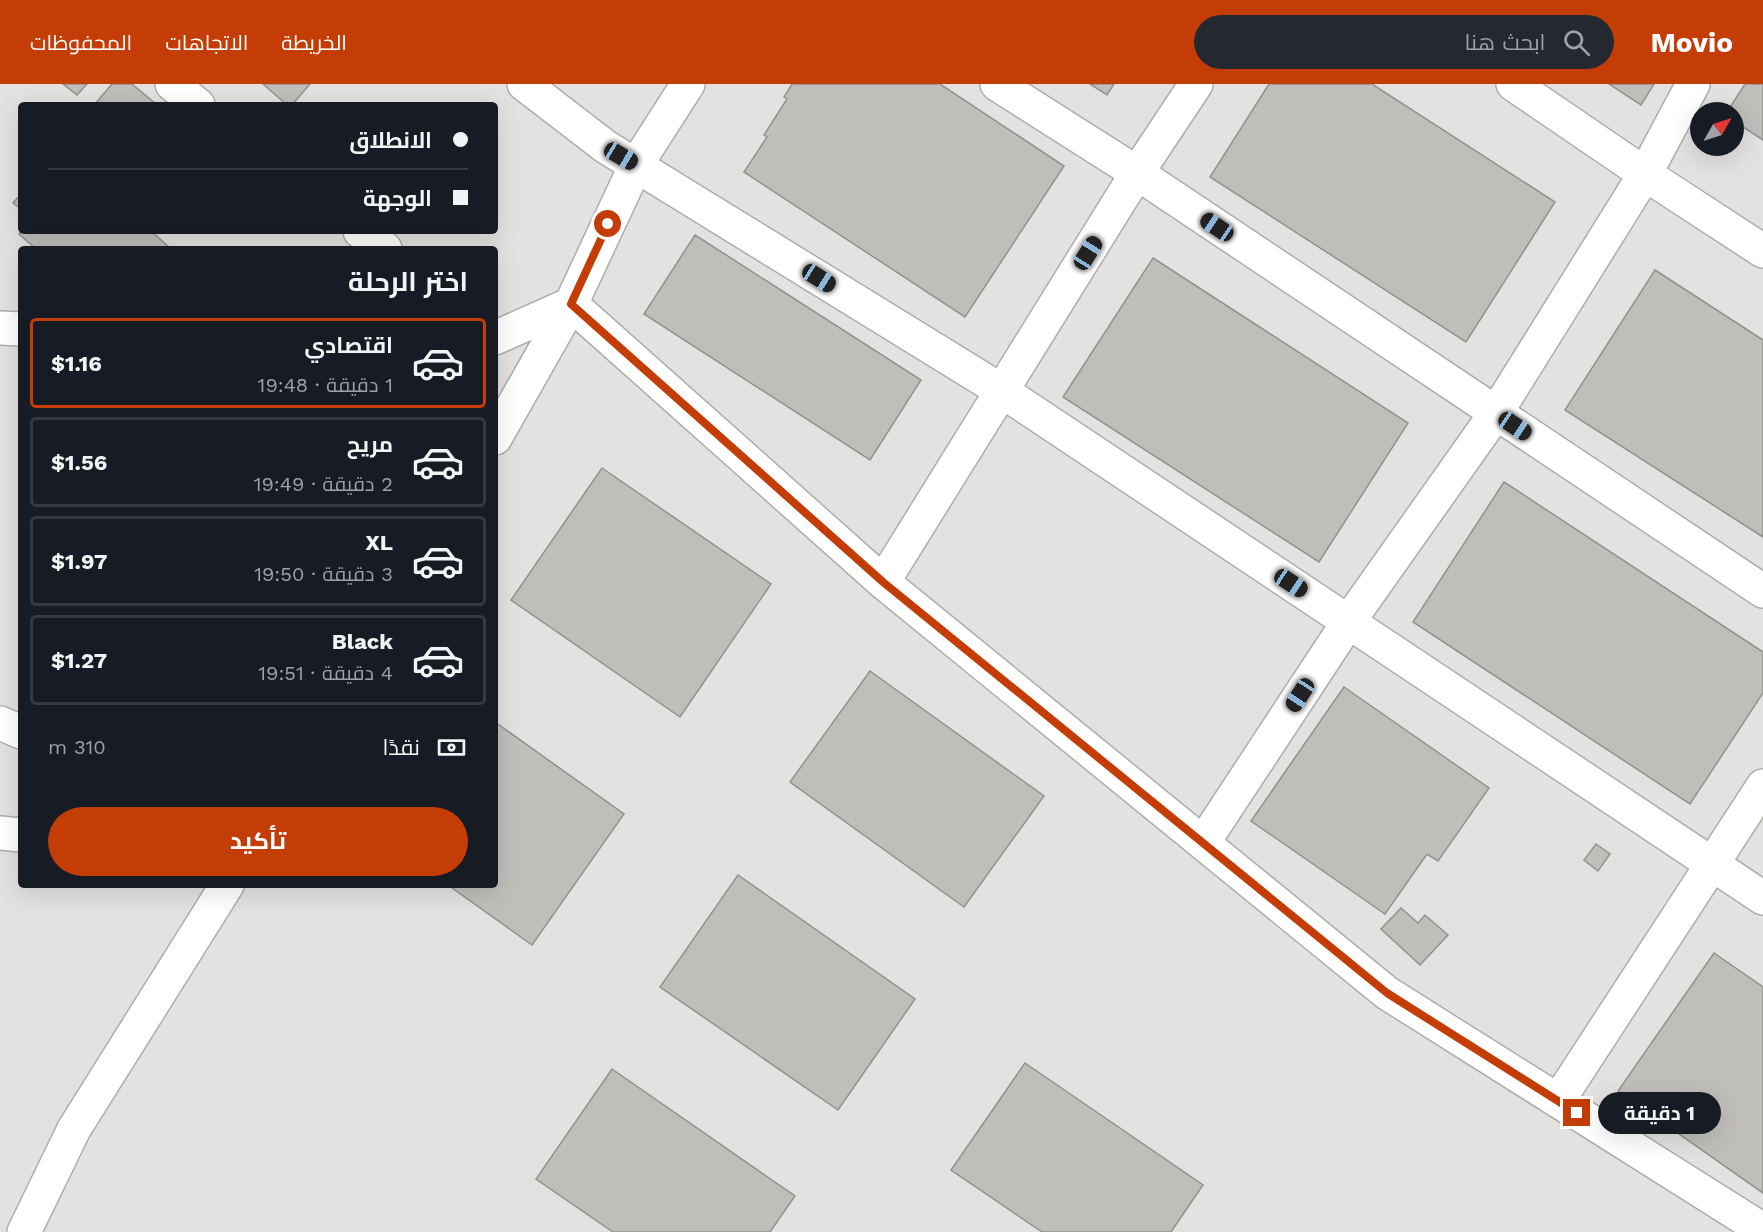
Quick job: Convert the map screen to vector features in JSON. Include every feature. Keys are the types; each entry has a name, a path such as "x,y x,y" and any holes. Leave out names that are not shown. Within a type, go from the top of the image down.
{"lane":[{"path":"172,84 194,102"},
{"path":"524,84 606,147 1002,391 1763,898"},
{"path":"498,433 571,304 636,165 688,84"},
{"path":"997,84 1137,174 1763,591"},
{"path":"883,582 1137,174 1196,84"},
{"path":"1513,84 1763,251"},
{"path":"1203,843 1349,621 1496,413 1645,174 1693,84"},
{"path":"364,234 381,246"},
{"path":"499,334 571,304"},
{"path":"571,304 883,582 1387,993 1763,1230"},
{"path":"0,328 18,329"},
{"path":"0,723 18,731"},
{"path":"1558,1101 1763,786"},
{"path":"0,833 18,835"},
{"path":"24,1232 74,1129 226,888"}],"building":[{"path":"63,84 87,84 77,95"},
{"path":"112,84 132,84 153,102 97,102"},
{"path":"263,84 310,84 295,102 284,102"},
{"path":"792,84 940,84 1064,166 965,317 744,172 767,137 764,135 787,99 784,97"},
{"path":"1090,84 1114,84 1107,95"},
{"path":"1269,84 1372,84 1555,202 1466,342 1210,177"},
{"path":"1609,84 1654,84 1641,105"},
{"path":"1745,84 1763,84 1763,140 1744,128 1744,102 1733,102"},
{"path":"18,197 18,207 13,203"},
{"path":"19,234 154,234 168,246 33,246"},
{"path":"695,235 921,380 870,460 644,314"},
{"path":"1153,258 1408,423 1319,562 1063,397"},
{"path":"1655,270 1763,340 1763,537 1565,410"},
{"path":"602,468 771,584 680,717 511,600"},
{"path":"1504,482 1763,652 1763,693 1690,804 1413,622"},
{"path":"870,671 1044,796 964,907 790,782"},
{"path":"1344,687 1489,788 1438,861 1427,854 1385,914 1251,821"},
{"path":"498,724 624,814 532,945 452,888 498,888"},
{"path":"1596,844 1610,854 1598,871 1584,860"},
{"path":"738,875 915,999 838,1110 660,987"},
{"path":"1401,908 1418,923 1425,915 1448,935 1420,965 1381,929"},
{"path":"1714,953 1763,987 1763,1193 1618,1091"},
{"path":"1025,1063 1203,1185 1171,1232 1042,1232 951,1170"},
{"path":"612,1069 795,1196 770,1232 613,1232 536,1179"}],"route":[{"path":"608,224 571,304 883,582 1387,993 1577,1113"}]}
